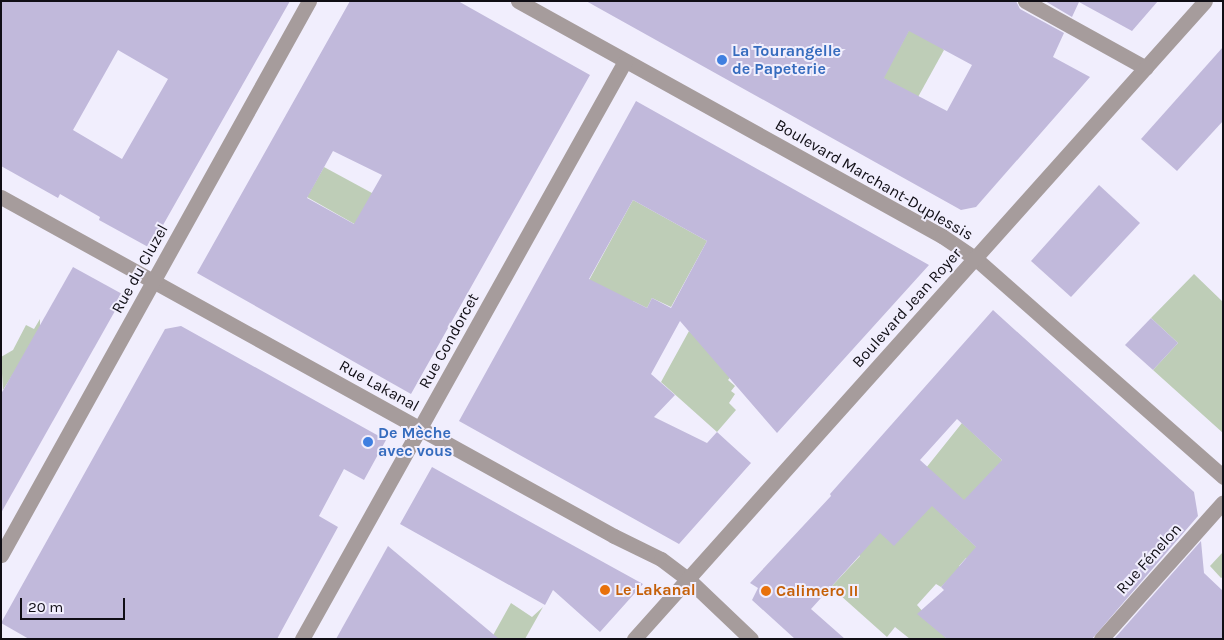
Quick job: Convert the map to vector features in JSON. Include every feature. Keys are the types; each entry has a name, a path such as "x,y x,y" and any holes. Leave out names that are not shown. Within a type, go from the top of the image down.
{"street":[{"name":"Rue du Cluzel","path":"1,555 309,1"},
{"name":"Boulevard Marchant-Duplessis","path":"518,1 942,236 975,258 1223,477"},
{"path":"1025,1 1146,68"},
{"name":"Boulevard Jean Royer","path":"634,639 1205,1"},
{"name":"Rue Condorcet","path":"302,639 625,61"},
{"name":"Rue Lakanal","path":"1,197 614,536 648,551 688,579 751,639"},
{"name":"Rue Fénelon","path":"1101,639 1223,502"}],"green space":[{"path":"915,19 944,50 918,97 883,78"},
{"path":"324,167 383,199 365,230 307,197"},
{"path":"633,200 707,241 671,307 652,298 647,308 633,301 630,308 587,284"},
{"path":"1194,274 1223,302 1223,433 1153,370 1178,343 1151,318"},
{"path":"40,319 40,331 3,390 1,357 13,350 26,325 34,329"},
{"path":"689,331 734,373 728,380 735,386 731,391 735,394 729,403 736,410 717,432 661,382"},
{"path":"962,423 1002,460 956,528 986,556 966,558 959,566 969,575 950,578 941,587 936,584 917,605 947,639 910,639 895,627 887,637 831,587 860,556 858,553"},
{"path":"1223,552 1223,577 1221,578 1210,566"},
{"path":"511,603 532,617 543,607 525,639 491,639"}],"building":[{"path":"1,1 290,1 150,248 99,220 100,217 60,194 58,198 1,166","holes":["118,50 168,79 122,159 73,130"]},
{"path":"350,1 458,1 590,75 411,394 197,273","holes":["333,151 382,175 354,224 307,198"]},
{"path":"586,1 1016,1 1020,9 1064,33 1053,57 1090,77 976,207 961,210","holes":["909,31 972,65 947,111 884,78"]},
{"path":"1045,1 1158,1 1132,31 1079,2 1072,17"},
{"path":"1223,47 1223,121 1177,171 1141,139"},
{"path":"636,101 929,265 777,433 680,321 651,374 675,395 654,417 707,443 717,432 751,463 679,544 459,421","holes":["633,200 707,241 671,308 652,298 647,308 589,279"]},
{"path":"1099,185 1140,223 1071,297 1031,261"},
{"path":"73,267 124,295 1,513 1,394"},
{"path":"993,310 1194,492 1198,516 1092,639 947,639 917,614 944,590 941,587 976,547 932,506 894,546 880,533 811,609 845,639 795,639 752,600 758,588 750,583 831,496 830,494","holes":["957,419 1002,460 964,500 920,460"]},
{"path":"1151,318 1178,343 1153,370 1125,345"},
{"path":"181,326 386,440 364,480 344,469 319,516 338,527 277,639 29,639 1,623 165,329"},
{"path":"432,467 643,584 600,632 553,590 545,605 400,524"},
{"path":"1201,541 1204,573 1223,591 1223,639 1114,639"},
{"path":"388,546 499,639 336,639"}],"place":[{"name":"La Tourangelle de Papeterie","path":"722,60"},
{"name":"De Mèche avec vous","path":"368,442"},
{"name":"Le Lakanal","path":"605,590"},
{"name":"Calimero II","path":"766,591"}]}
